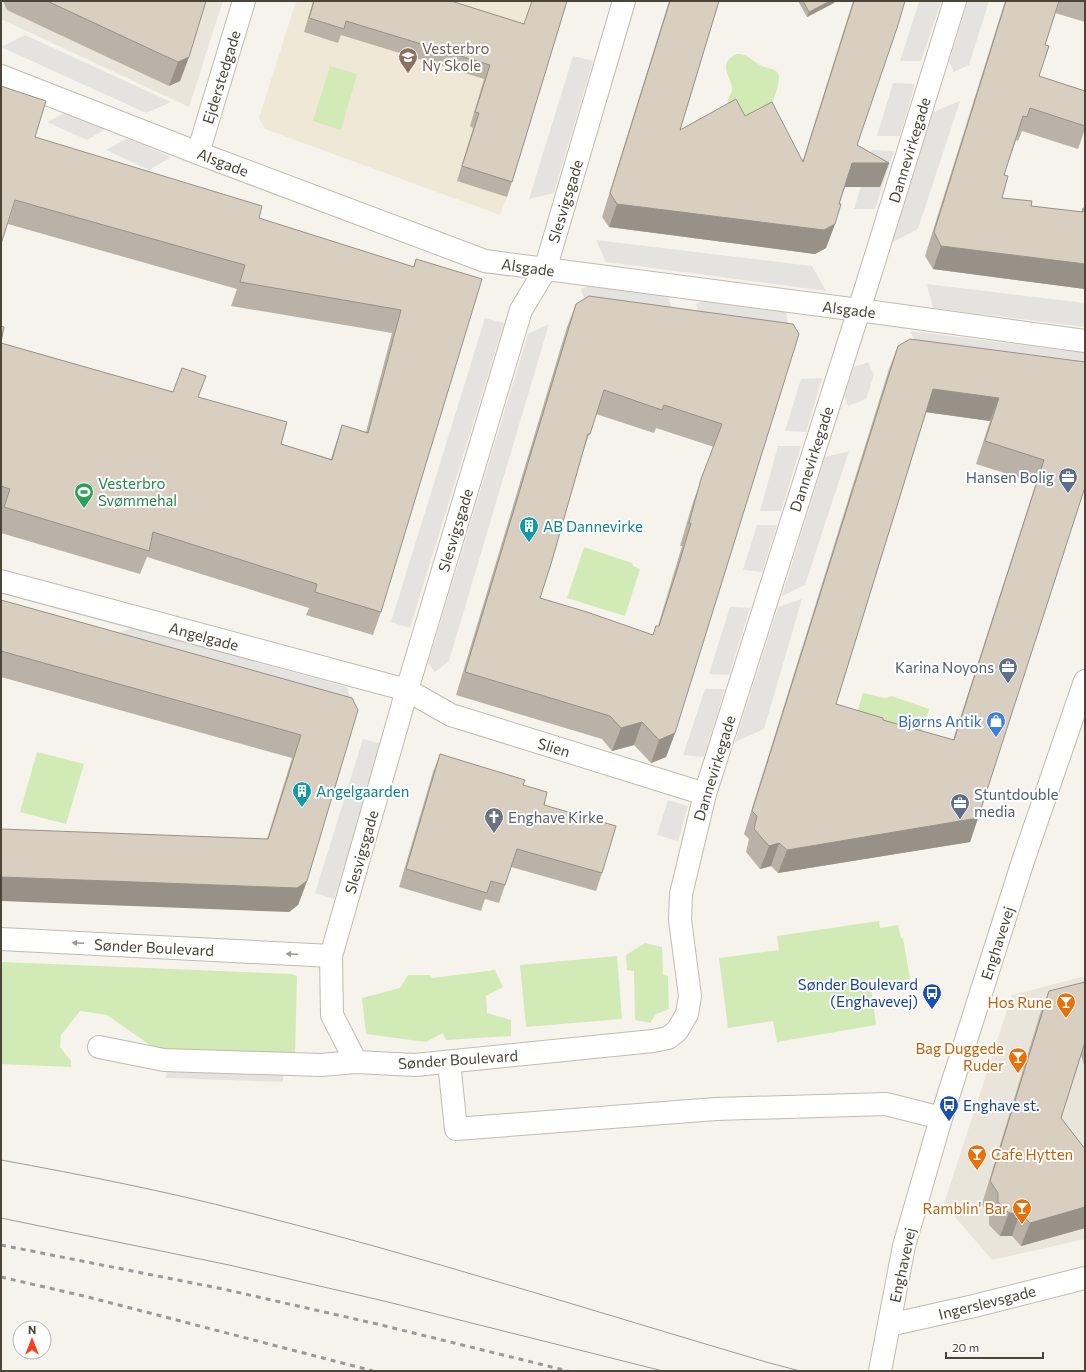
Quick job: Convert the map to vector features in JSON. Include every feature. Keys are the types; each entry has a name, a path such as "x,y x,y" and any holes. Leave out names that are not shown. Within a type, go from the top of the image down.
{"street":[{"name":"Ejderstedgade","path":"198,153 244,1"},
{"name":"Slesvigsgade","path":"356,1062 332,1015 330,956 407,690 521,310 545,270 624,1"},
{"name":"Dannevirkegade","path":"680,920 681,894 705,794 859,310 955,1"},
{"name":"Alsgade","path":"1,76 198,153 485,261 1085,341"},
{"name":"Angelgade","path":"1,581 407,690"},
{"name":"Enghavevej","path":"880,1371 904,1246 941,1118 1021,869 1085,681"},
{"name":"Slien","path":"407,690 451,715 705,794"},
{"name":"Sønder Boulevard","path":"99,1046 164,1060 321,1065 356,1062 415,1065 668,1038 677,1031 687,1014 690,996 680,920"},
{"name":"Sønder Boulevard","path":"1,939 330,956"},
{"path":"448,1062 456,1128 716,1109 886,1104 941,1118"},
{"name":"Ingerslevsgade","path":"888,1332 968,1308 1085,1278"}],"shaded area":[{"path":"1,1 223,1 189,107 1,19"},
{"name":"Vesterbro Ny Skole","path":"296,1 566,1 507,197 500,215 265,129 259,118"},
{"path":"968,1 989,1 969,65 954,72 949,62"},
{"path":"919,2 941,2 921,61 900,61"},
{"path":"25,35 171,102 146,113 1,47"},
{"path":"573,56 593,61 554,193 529,199"},
{"path":"893,83 915,84 900,136 877,136"},
{"path":"960,101 918,229 891,243 933,112"},
{"path":"68,111 107,128 87,140 47,122"},
{"path":"128,138 171,157 149,170 106,150"},
{"path":"872,150 894,151 875,209 854,209"},
{"path":"596,240 812,266 826,291 606,262"},
{"path":"927,284 1085,303 1085,327 933,308"},
{"path":"591,285 668,296 676,320 587,309 581,289"},
{"path":"707,300 786,312 790,334 702,324 696,304"},
{"path":"485,318 504,323 410,628 391,622"},
{"path":"549,324 449,661 435,672 428,663 528,334"},
{"path":"910,331 1085,353 1085,375 922,353"},
{"path":"868,362 874,375 866,399 848,406 844,395 854,367"},
{"path":"822,378 806,432 785,431 801,379"},
{"path":"778,446 801,446 781,511 760,511"},
{"path":"849,451 805,585 782,596 825,457"},
{"path":"757,525 777,525 762,572 743,570"},
{"path":"802,599 764,729 735,742 778,607"},
{"path":"730,607 750,608 729,675 709,674"},
{"path":"132,628 347,687 354,711 113,635"},
{"path":"705,689 725,689 704,757 683,755"},
{"path":"363,739 382,744 334,899 315,893"},
{"path":"668,800 688,806 678,841 657,835"},
{"path":"1085,976 1085,1239 992,1260 944,1204 1012,995"},
{"path":"167,1069 283,1073 283,1082 166,1078"}],"green space":[{"path":"736,54 746,56 760,65 777,72 779,75 777,90 771,106 757,124 728,109 728,98 732,91 732,86 726,67 730,58"},
{"path":"330,66 357,74 341,130 313,121"},
{"path":"584,547 632,563 633,566 640,569 625,616 567,598"},
{"path":"863,693 885,698 892,696 929,709 917,748 852,729"},
{"path":"37,752 84,764 66,824 20,812"},
{"path":"879,921 880,928 898,925 901,938 903,938 910,979 884,983 883,978 870,980 876,1025 777,1042 773,1021 728,1028 719,958 779,950 777,936"},
{"path":"645,943 662,947 663,975 668,976 669,1009 656,1014 650,1023 635,1020 634,971 627,970 626,955"},
{"path":"617,956 622,1019 526,1027 520,965"},
{"path":"1,962 291,974 297,976 295,1057 163,1054 107,1015 80,1011 61,1035 60,1047 71,1061 71,1067 1,1064"},
{"path":"495,970 503,987 486,996 487,1013 511,1020 511,1036 446,1040 443,1033 426,1042 366,1034 362,998 400,988 408,975 430,975 432,978"}],"building":[{"path":"47,1 206,1 189,57 178,62"},
{"path":"314,1 451,1 524,24 532,1 567,1 512,182 462,166 479,113 475,112 490,65 346,21 344,29 309,18"},
{"path":"670,1 719,1 680,130 736,99 745,116 772,102 803,162 854,1 905,1 857,145 889,163 852,163 839,204 841,204 835,224 824,230 617,204 610,193"},
{"path":"803,1 830,1 809,12"},
{"path":"1006,1 1059,1 1045,45 1049,46 1039,76 1085,91 1085,126 1030,108 1027,117 1023,116 1004,175 1008,176 1002,198 1032,201 1031,206 1083,212 1083,208 1085,208 1085,264 941,246 934,232"},
{"path":"1,86 46,101 35,137 262,206 259,218 414,267 416,259 482,279 381,612 315,592 317,584 153,532 149,551 4,507 10,489 1,486 1,343 173,392 182,368 206,376 198,397 287,422 281,444 332,460 342,425 368,433 401,310 240,282 245,265 15,200 1,244"},
{"name":"AB Dannevirke","path":"589,296 793,324 799,334 675,733 659,740 642,722 621,728 610,716 465,672 576,304","holes":["604,390 662,410 664,405 722,424 701,479 689,523 691,523 659,626 656,626 653,635 587,612 540,598 588,434 590,434"]},
{"path":"1,326 4,327 1,342"},
{"path":"910,339 1085,362 1085,487 978,818 787,850 779,843 769,846 754,829 757,816 752,811 898,346","holes":["933,389 999,398 985,441 1044,460 954,740 883,720 883,718 836,704"]},
{"path":"1,600 352,698 358,710 307,881 297,888 1,877 1,829 268,839 301,735 1,651"},
{"name":"Enghave Kirke","path":"440,754 525,780 523,785 547,792 544,805 616,826 602,873 517,849 505,885 491,881 487,893 406,869"},
{"path":"1085,982 1085,1042 1061,1118 1085,1149 1085,1207 1030,1223 1020,1213 1009,1213 998,1202 998,1193 990,1181 1049,991"}],"tram line":[{"path":"1,1160 155,1190 216,1204 311,1229 442,1265 800,1371"},
{"path":"1,1218 229,1265 384,1301 663,1371"}],"railway":[{"path":"1,1245 223,1289 377,1324 568,1371"},
{"path":"1,1277 88,1297 373,1371"}],"place":[{"name":"Vesterbro Ny Skole","path":"408,74"},
{"name":"Hansen Bolig","path":"1068,494"},
{"name":"Vesterbro Svømmehal","path":"84,509"},
{"name":"AB Dannevirke","path":"529,543"},
{"name":"Karina Noyons","path":"1008,684"},
{"name":"Bjørns Antik","path":"996,738"},
{"name":"Angelgaarden","path":"302,808"},
{"name":"Stuntdouble media","path":"960,820"},
{"name":"Enghave Kirke","path":"494,834"},
{"name":"Sønder Boulevard (Enghavevej)","path":"932,1010"},
{"name":"Hos Rune","path":"1066,1019"},
{"name":"Bag Duggede Ruder","path":"1018,1074"},
{"name":"Enghave st.","path":"949,1122"},
{"name":"Cafe Hytten","path":"977,1171"},
{"name":"Ramblin' Bar","path":"1022,1225"}]}
